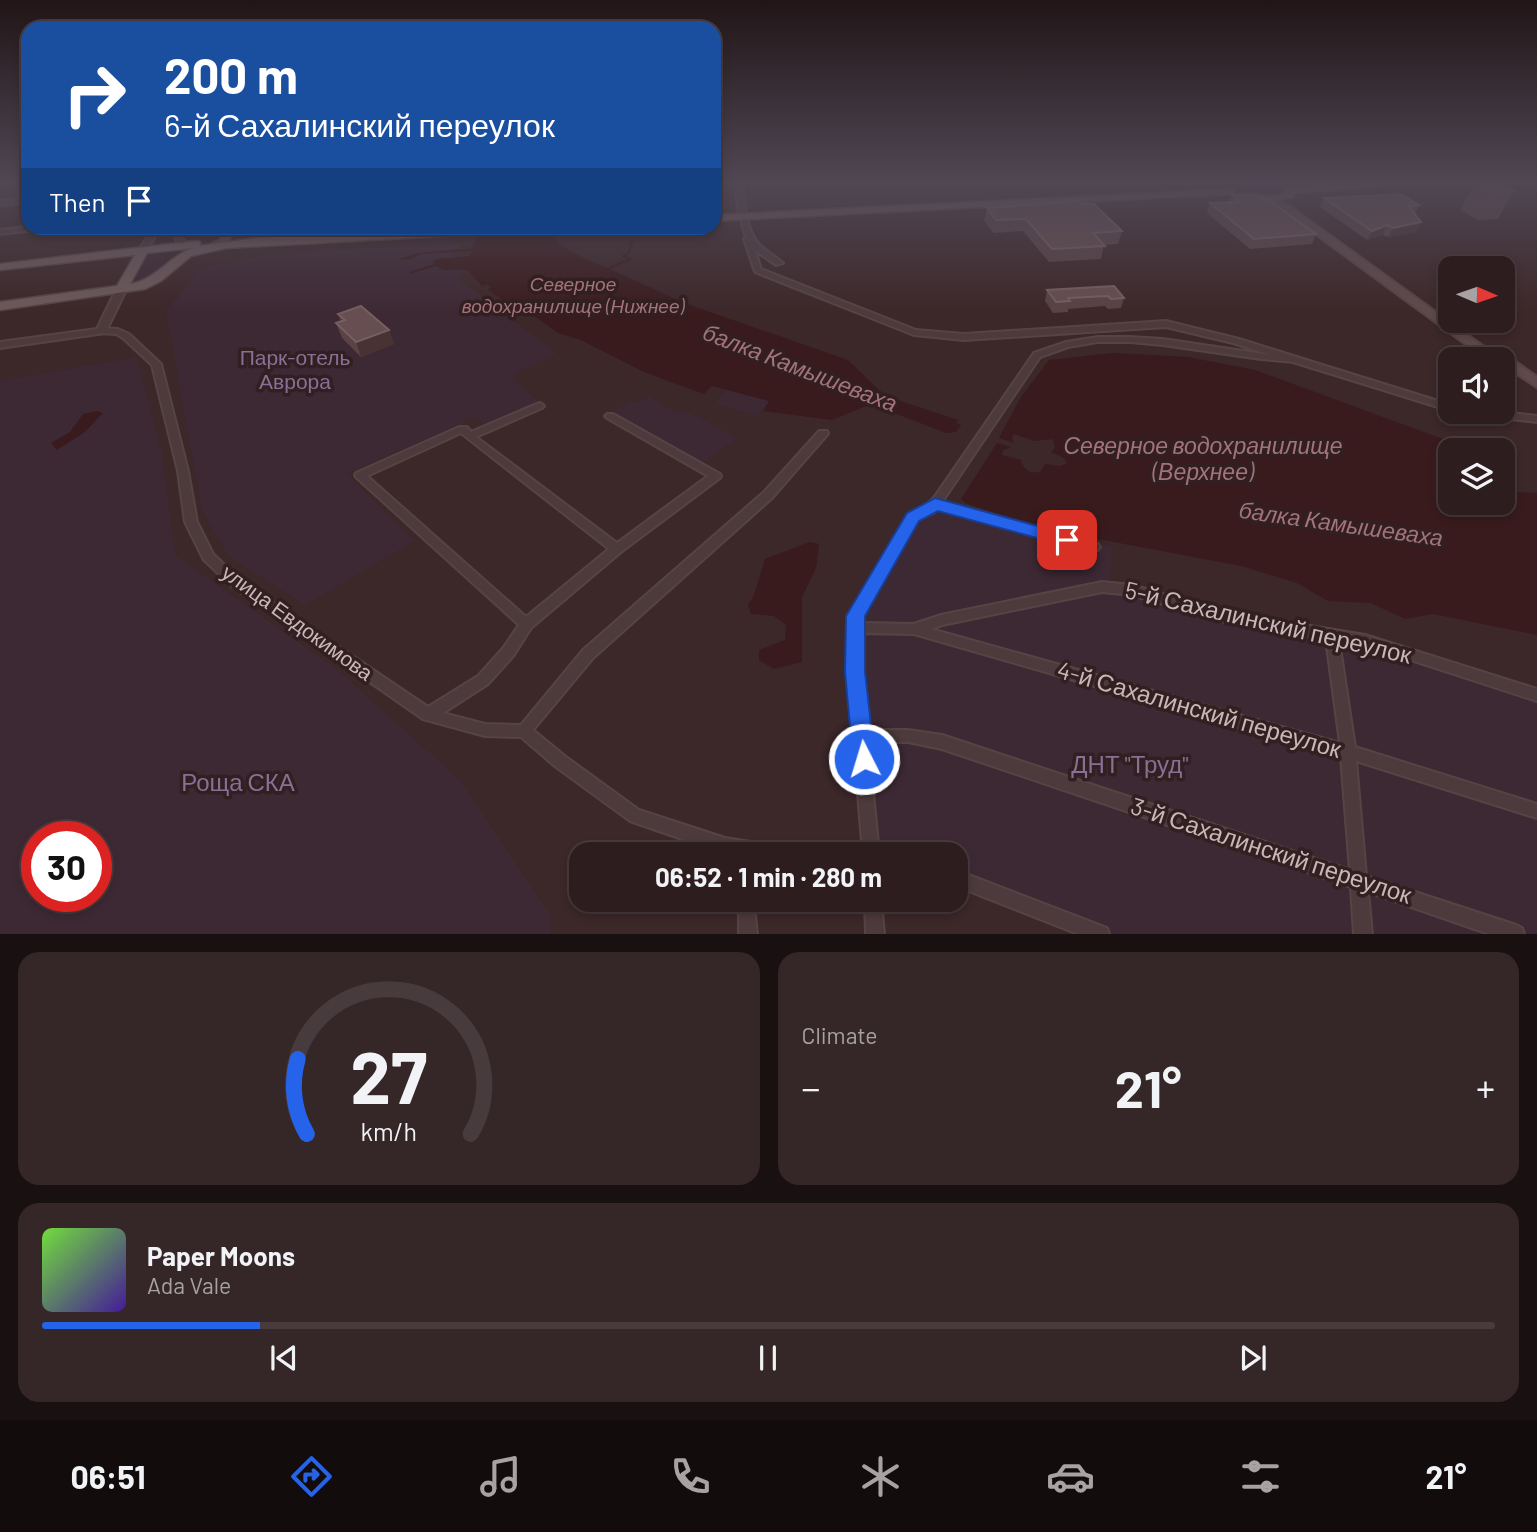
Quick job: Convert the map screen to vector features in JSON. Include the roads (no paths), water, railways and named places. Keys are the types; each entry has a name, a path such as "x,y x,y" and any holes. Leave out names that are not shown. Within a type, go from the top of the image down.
{"main road":[{"path":"1312,227 1477,347"},
{"path":"1320,227 1486,347"},
{"path":"221,245 226,235"},
{"path":"0,306 121,290 156,281 170,262 190,253 283,235"},
{"path":"0,267 183,245 384,235"},
{"path":"146,249 167,253 170,262"},
{"path":"121,290 146,249"},
{"path":"1515,367 1537,383"},
{"path":"1515,374 1537,390"}],"street":[{"path":"746,227 758,270 914,332 964,337 1167,324 1438,404"},
{"path":"0,232 21,230"},
{"path":"146,249 153,235"},
{"path":"177,235 183,245"},
{"path":"748,239 762,253 779,262"},
{"path":"0,345 101,331 121,290"},
{"name":"улица Евдокимова","path":"101,331 118,332 134,342 160,372 183,471 191,522 208,557 237,584 428,715 485,730 524,731"},
{"path":"870,842 863,736 855,672 856,616 913,517 929,510 935,504 1037,355 1061,345 1106,340 1153,340 1256,357 1292,359"},
{"path":"469,436 538,406"},
{"path":"428,715 483,680 509,651 526,624 617,550 716,476 610,416"},
{"path":"1515,416 1537,419"},
{"path":"526,624 360,475 463,429 617,550"},
{"path":"705,842 635,816 561,762 524,731 588,654 768,495 824,433"},
{"path":"935,504 1094,547"},
{"name":"5-й Сахалинский переулок","path":"914,629 941,620 1102,587 1132,590 1225,617 1364,639 1537,695"},
{"name":"4-й Сахалинский переулок","path":"857,628 914,629 1348,752 1537,811"},
{"path":"1332,636 1348,752 1363,933"},
{"name":"3-й Сахалинский переулок","path":"863,736 908,736 942,742 1516,933"},
{"path":"968,883 1101,933"},
{"path":"746,912 748,933"},
{"path":"874,912 875,933"}],"water":[{"name":"Северное водохранилище (Нижнее)","path":"482,235 550,235 568,249 607,268 628,259 621,256 630,252 625,256 633,259 610,269 684,303 848,360 885,396 958,420 956,423 961,425 956,432 946,433 871,404 832,420 763,411 769,401 712,386 704,394 644,372 581,340 558,333 529,312 512,306 490,291 488,289 491,287 487,284 482,286 468,270 443,270 436,266 410,274 409,272 434,264 433,261 437,259 470,256 472,251 420,254 413,259 396,260 418,253 473,248"},
{"name":"Северное водохранилище (Верхнее)","path":"1112,353 1188,357 1255,370 1440,438 1438,438 1438,515 1515,515 1515,491 1537,493 1537,635 1433,614 1405,619 1371,603 1328,601 1297,583 1241,566 1040,528 965,503 961,499 997,443 1011,447 1003,450 1002,455 1021,460 1025,469 1030,472 1040,472 1045,464 1060,466 1067,463 1064,458 1051,452 1055,448 1053,439 1034,441 1014,434 1014,443 999,438 1021,397 1049,360"},
{"path":"97,411 103,413 85,432 57,450 51,443 70,432 83,414"},
{"path":"810,542 819,544 816,568 802,597 802,662 774,669 759,660 759,650 785,640 786,625 774,616 751,614 748,605 754,595 765,559"}],"waterway":[{"path":"629,252 632,241"}],"park label":[{"name":"Парк-отель Аврора","path":"295,370"},
{"name":"ДНТ \"Труд\"","path":"1130,765"},
{"name":"Роща СКА","path":"238,783"}],"water label":[{"name":"балка Камышеваха","path":"800,368"},
{"name":"балка Камышеваха","path":"1341,524"}]}
